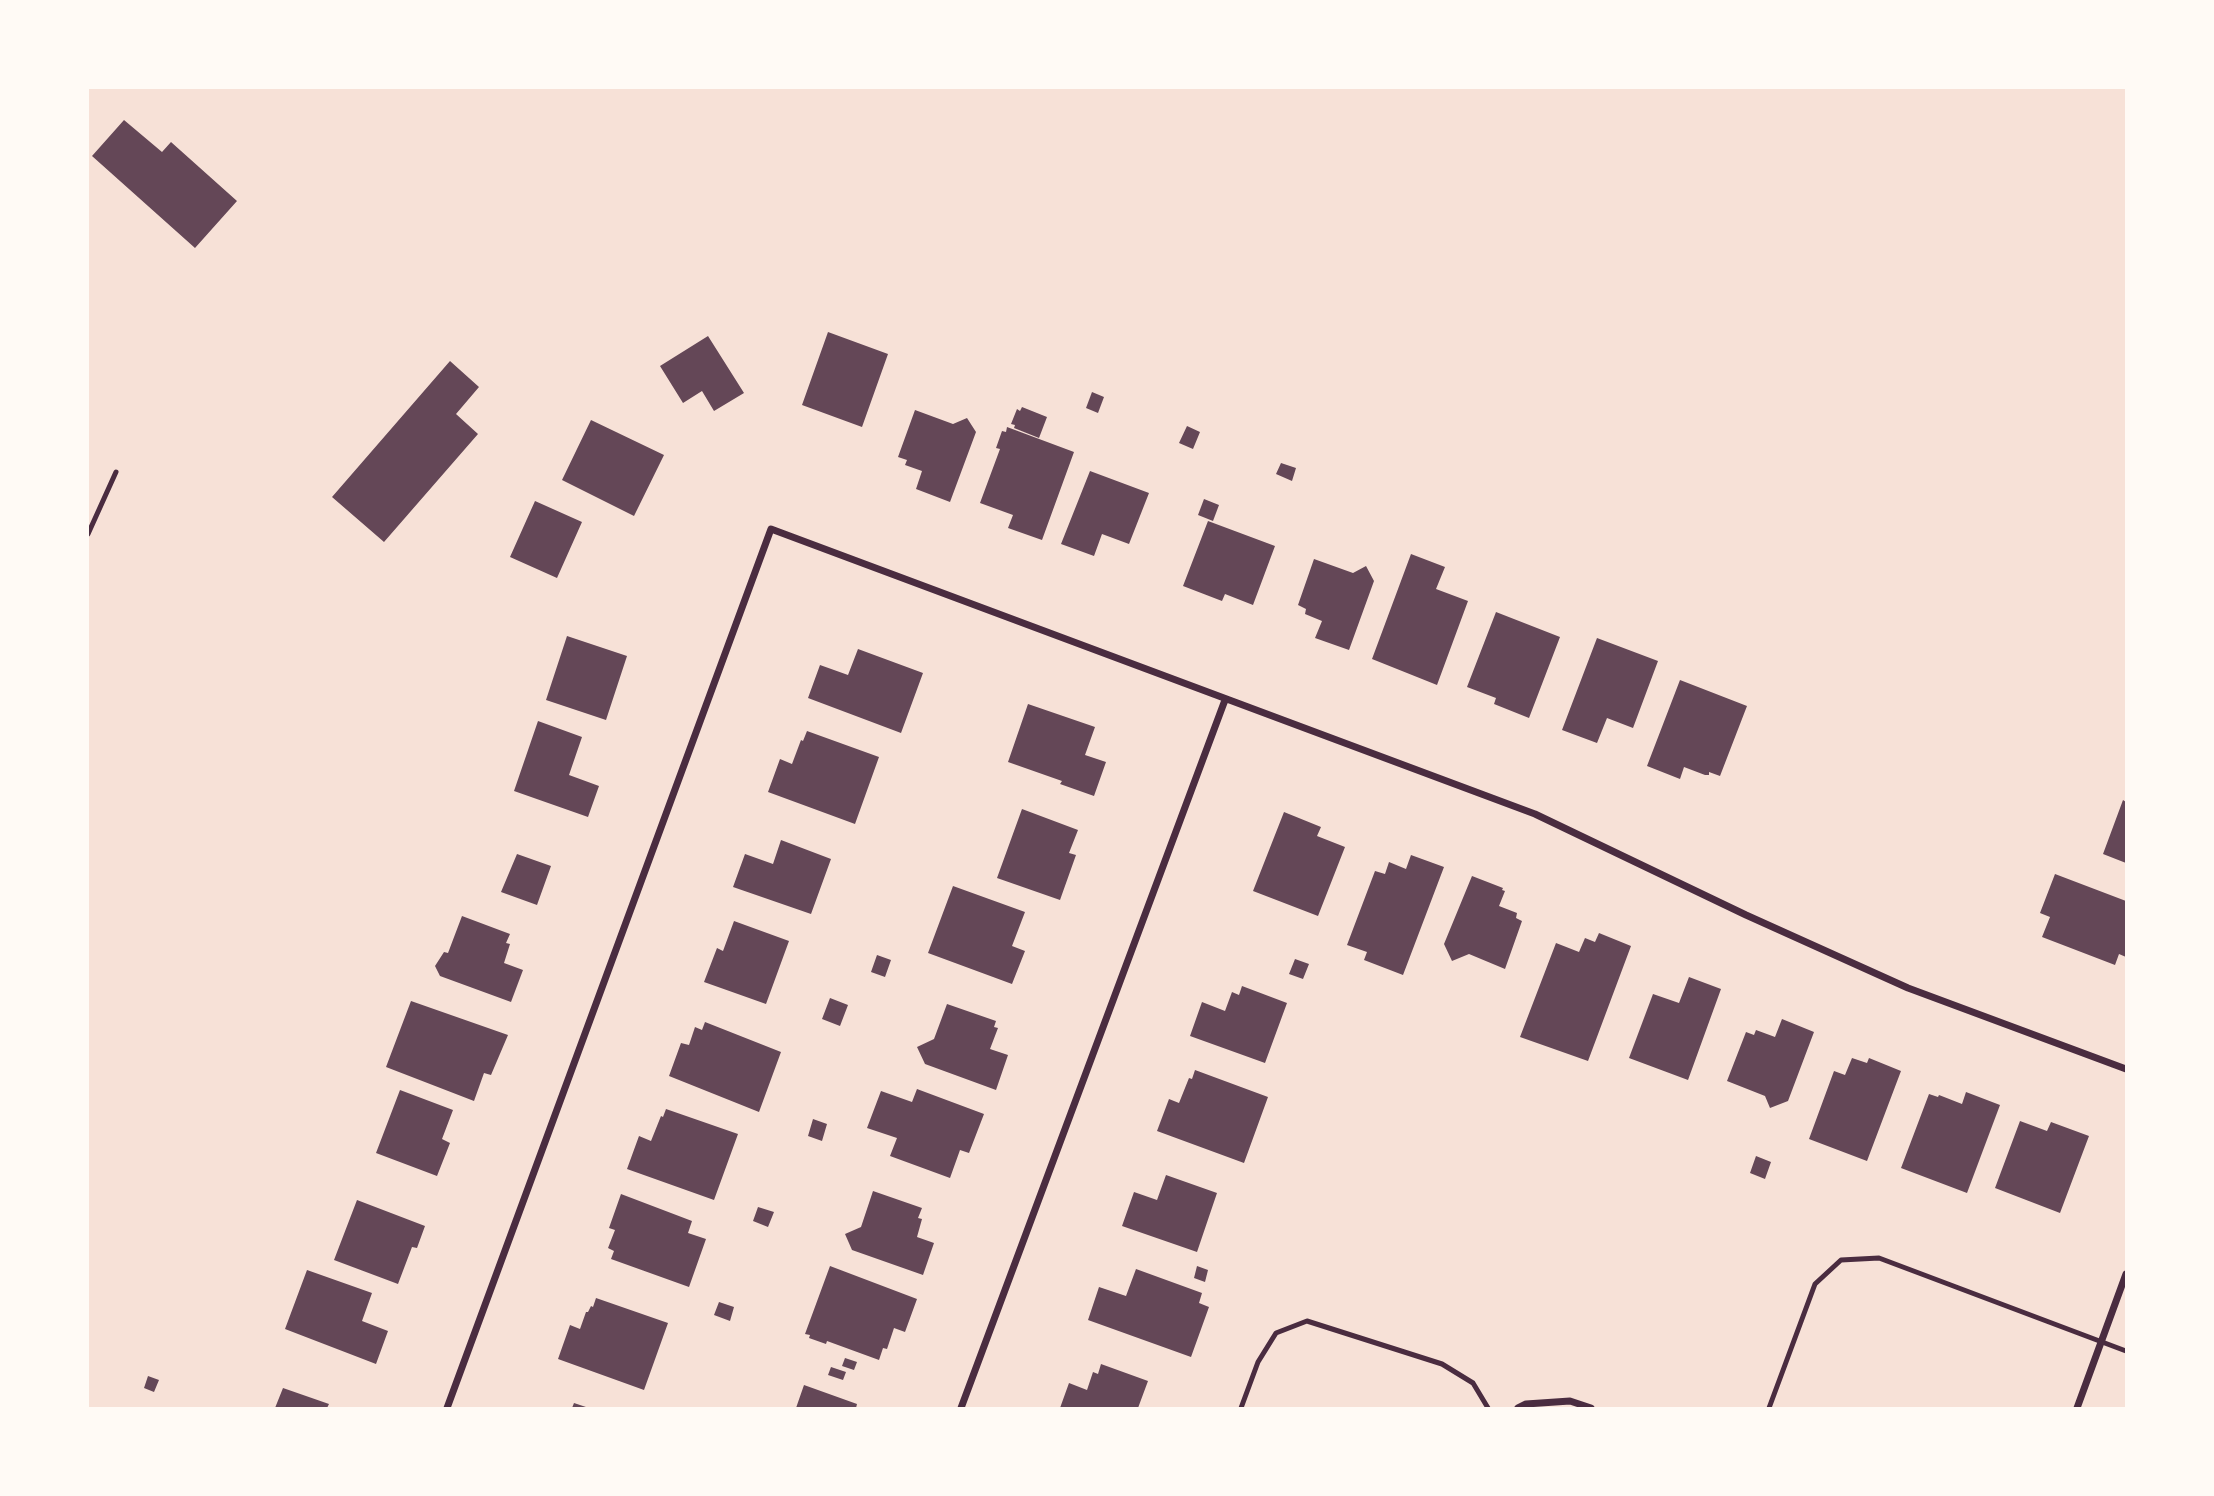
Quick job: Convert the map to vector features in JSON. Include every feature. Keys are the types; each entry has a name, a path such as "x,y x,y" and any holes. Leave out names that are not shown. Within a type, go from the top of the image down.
{"street":[{"path":"447,1409 771,529 1535,814 1733,909 1908,988 2126,1069"},
{"path":"961,1409 1226,700"},
{"path":"2077,1409 2126,1274"},
{"path":"1518,1409 1526,1404 1570,1401 1591,1409"}],"lane":[{"path":"88,534 116,472"},
{"path":"1769,1409 1815,1284 1840,1260 1879,1258 2126,1351"},
{"path":"1241,1409 1258,1362 1276,1333 1307,1321 1443,1364 1474,1383 1488,1409"}],"building":[{"path":"124,120 162,152 171,142 237,201 195,248 92,156"},
{"path":"828,332 888,354 862,427 802,405"},
{"path":"708,336 744,393 714,411 702,391 683,403 660,366"},
{"path":"450,361 479,387 456,414 478,434 384,542 332,497"},
{"path":"1092,392 1104,397 1098,413 1086,408"},
{"path":"1022,407 1047,417 1039,438 1014,428 1015,425 1011,424 1017,409 1020,411"},
{"path":"915,410 953,424 967,418 976,432 950,502 916,489 922,471 905,465 907,460 898,457"},
{"path":"591,420 664,455 634,516 562,480"},
{"path":"1187,426 1200,432 1193,449 1179,443"},
{"path":"1007,427 1074,452 1042,540 1008,528 1013,515 980,503 1000,449 996,448 1002,431 1006,432"},
{"path":"1281,463 1296,468 1292,481 1276,474"},
{"path":"1090,471 1149,493 1129,544 1102,534 1094,556 1061,544"},
{"path":"1204,499 1219,505 1213,521 1198,515"},
{"path":"535,501 582,522 557,578 510,557"},
{"path":"1208,521 1275,546 1253,605 1225,594 1222,601 1183,586"},
{"path":"1411,554 1445,567 1436,589 1468,601 1437,685 1372,659"},
{"path":"1314,559 1353,573 1366,566 1374,581 1349,650 1315,638 1322,621 1305,614 1306,609 1298,605"},
{"path":"1496,612 1560,637 1529,718 1494,704 1496,698 1467,687"},
{"path":"567,636 627,656 606,720 546,700"},
{"path":"1597,638 1658,661 1633,728 1607,718 1597,743 1562,730"},
{"path":"858,649 923,673 901,733 808,698 820,665 848,675"},
{"path":"1680,680 1747,706 1720,776 1709,772 1709,775 1705,775 1684,767 1680,779 1647,766"},
{"path":"1028,704 1095,727 1085,755 1106,762 1094,796 1060,784 1062,781 1008,762"},
{"path":"538,721 582,737 569,775 599,786 588,817 514,791"},
{"path":"807,731 879,757 855,824 768,792 780,759 792,764"},
{"path":"2123,800 2126,802 2126,863 2103,854"},
{"path":"1022,809 1078,830 1069,853 1076,855 1060,900 997,878"},
{"path":"1284,812 1321,827 1317,836 1345,847 1318,916 1253,891"},
{"path":"781,840 831,859 811,914 733,887 745,854 773,864"},
{"path":"517,854 551,866 537,905 501,892"},
{"path":"1411,855 1444,867 1403,975 1364,960 1367,952 1347,945 1375,871 1385,874 1389,862 1406,869"},
{"path":"2055,874 2126,901 2126,957 2119,954 2115,965 2042,937 2050,917 2040,913"},
{"path":"1472,876 1503,888 1505,891 1499,906 1517,913 1516,918 1522,921 1505,969 1469,954 1452,961 1444,944"},
{"path":"953,886 1025,912 1012,946 1025,951 1012,984 928,953"},
{"path":"462,916 510,934 504,963 523,970 511,1002 440,976 435,966 444,952 448,953"},
{"path":"734,921 789,941 766,1004 704,982 717,948 723,951"},
{"path":"1599,933 1631,946 1588,1061 1520,1037 1556,943 1579,952 1585,938 1595,942"},
{"path":"877,955 891,960 885,977 871,972"},
{"path":"1295,959 1309,964 1303,979 1289,974"},
{"path":"1689,977 1721,989 1688,1080 1629,1058 1653,994 1679,1003"},
{"path":"1242,986 1287,1003 1265,1063 1190,1036 1202,1002 1225,1011 1232,992 1239,995"},
{"path":"830,998 848,1005 840,1026 822,1019"},
{"path":"411,1001 508,1035 491,1075 484,1073 474,1101 386,1067"},
{"path":"947,1004 996,1021 994,1027 998,1028 990,1049 1008,1055 996,1090 925,1064 917,1047 934,1039"},
{"path":"1782,1019 1814,1032 1788,1101 1770,1108 1765,1096 1727,1081 1746,1032 1754,1035 1756,1030 1775,1037"},
{"path":"705,1022 781,1052 759,1112 669,1076 681,1043 689,1045 695,1027 702,1030"},
{"path":"1852,1058 1867,1063 1869,1058 1901,1071 1867,1161 1809,1139 1834,1071 1845,1075"},
{"path":"1195,1070 1268,1097 1244,1163 1157,1131 1169,1099 1179,1103"},
{"path":"917,1089 984,1114 969,1153 960,1150 950,1178 890,1156 897,1138 867,1128 881,1091 912,1102"},
{"path":"400,1090 453,1110 442,1139 450,1143 437,1176 376,1153"},
{"path":"1966,1092 2000,1105 1967,1193 1901,1168 1929,1094 1962,1104"},
{"path":"666,1109 738,1134 714,1200 627,1169 639,1136 651,1141"},
{"path":"813,1119 827,1124 822,1141 808,1136"},
{"path":"2020,1121 2047,1131 2051,1122 2089,1136 2060,1213 1995,1188"},
{"path":"1756,1156 1771,1162 1765,1179 1750,1173"},
{"path":"1166,1175 1217,1193 1197,1252 1122,1226 1134,1192 1157,1200"},
{"path":"873,1191 922,1208 918,1218 922,1219 917,1237 934,1243 923,1275 852,1250 845,1234 861,1227"},
{"path":"621,1194 692,1221 688,1233 706,1239 689,1287 611,1259 614,1251 608,1248 615,1230 609,1228"},
{"path":"357,1200 425,1226 417,1248 412,1247 398,1284 334,1260"},
{"path":"758,1207 774,1212 768,1227 753,1221"},
{"path":"830,1266 917,1299 905,1332 894,1328 887,1349 883,1348 879,1360 827,1341 826,1344 805,1334"},
{"path":"1197,1266 1208,1270 1205,1282 1194,1278"},
{"path":"1136,1269 1202,1293 1199,1303 1209,1307 1191,1357 1088,1320 1099,1287 1126,1296"},
{"path":"307,1270 372,1293 362,1321 388,1331 376,1364 285,1329"},
{"path":"596,1298 668,1323 644,1390 558,1359 570,1325 580,1329 586,1312 593,1307"},
{"path":"719,1302 734,1307 730,1321 714,1315"},
{"path":"845,1358 857,1362 854,1370 842,1366"},
{"path":"1101,1364 1148,1381 1138,1408 1060,1408 1069,1383 1087,1390 1093,1372 1098,1374"},
{"path":"831,1367 846,1372 843,1380 828,1375"},
{"path":"148,1376 159,1380 154,1392 144,1388"},
{"path":"804,1385 857,1404 856,1408 796,1408"},
{"path":"283,1388 329,1404 327,1408 275,1408"},
{"path":"574,1403 589,1408 572,1408"}]}
